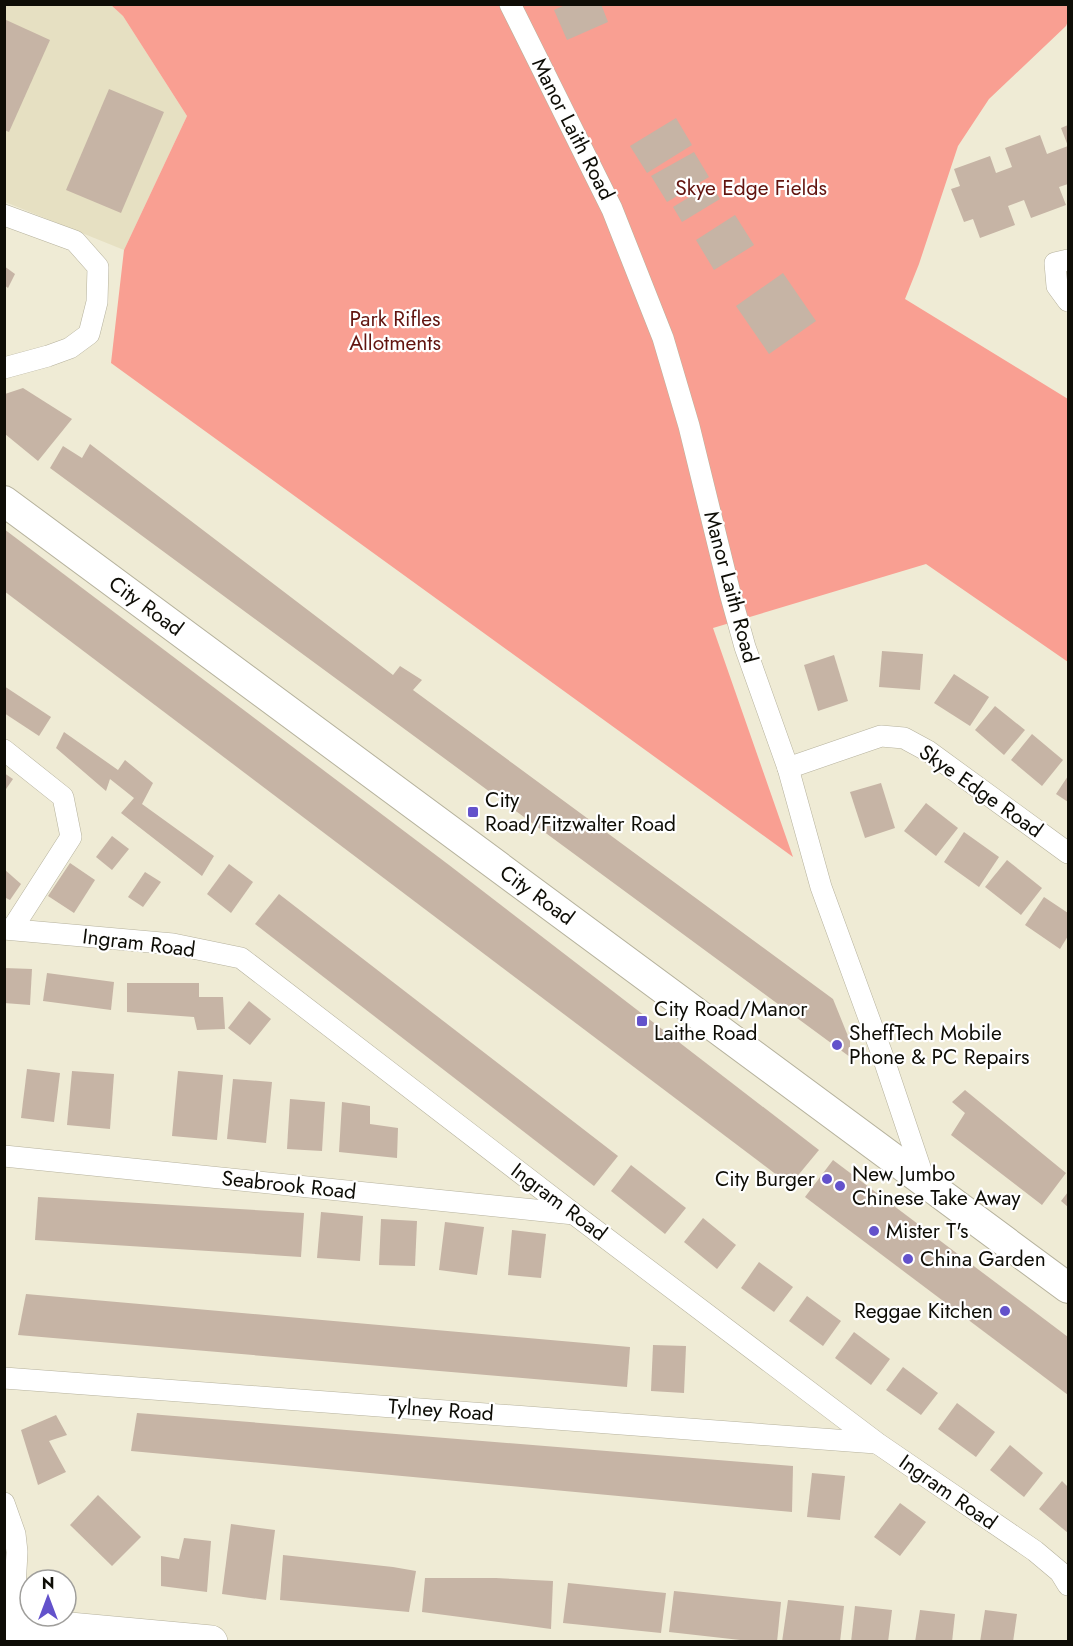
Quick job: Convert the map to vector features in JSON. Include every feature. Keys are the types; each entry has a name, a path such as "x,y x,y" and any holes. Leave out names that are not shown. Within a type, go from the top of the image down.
{"main road":[{"name":"City Road","path":"4,501 1068,1288"},
{"path":"9,1623 199,1641"}],"street":[{"name":"Manor Laith Road","path":"510,4 612,209 663,338 689,426 745,647 788,768 821,887 882,1054 925,1182"},
{"path":"4,215 75,241 98,267 96,302 89,334 70,348 4,368"},
{"path":"1068,260 1055,263 1057,286 1068,301"},
{"name":"Skye Edge Road","path":"788,768 881,736 904,738 928,751 1068,853"},
{"path":"4,750 63,797 71,837 8,929"},
{"name":"Ingram Road","path":"8,929 173,944 242,958 574,1214 877,1443 1035,1551 1060,1572 1068,1585"},
{"name":"Seabrook Road","path":"4,1156 574,1214"},
{"name":"Tylney Road","path":"4,1378 877,1443"},
{"path":"4,1503 16,1543 9,1623"}],"shaded area":[{"path":"4,5 111,5 123,16 187,116 124,250 5,202"}],"green space":[{"name":"Skye Edge Fields","path":"111,5 1068,5 1066,26 989,99 958,146 905,299 1068,399 1068,662 926,564 713,628 793,857 111,363 124,250 187,116 123,16"}],"building":[{"path":"567,4 601,4 608,22 567,40 554,10"},
{"path":"4,19 50,40 9,132 4,130"},
{"path":"109,89 164,112 121,213 66,190"},
{"path":"676,118 692,145 647,173 630,146"},
{"path":"1068,125 1068,146 1061,128"},
{"path":"1040,135 1047,154 1068,146 1068,184 1059,187 1066,205 1031,218 1024,200 1008,206 1015,225 980,238 973,219 964,222 951,189 960,186 954,169 990,156 996,173 1012,167 1005,148"},
{"path":"694,152 709,177 667,202 651,176"},
{"path":"711,184 720,199 682,222 673,207"},
{"path":"735,215 754,245 714,270 696,240"},
{"path":"4,266 15,274 8,288 4,285"},
{"path":"783,273 816,321 769,354 736,306"},
{"path":"23,388 72,419 38,461 5,434 5,394"},
{"path":"90,444 393,675 400,666 422,680 413,690 833,999 850,1041 850,1057 50,468 63,446 82,458"},
{"path":"4,529 449,865 819,1150 790,1185 4,591"},
{"path":"882,651 923,654 920,690 879,687"},
{"path":"834,655 848,701 818,711 804,665"},
{"path":"954,674 989,697 970,726 934,703"},
{"path":"4,686 51,717 39,736 4,713"},
{"path":"995,706 1025,730 1004,755 975,730"},
{"path":"64,732 118,770 125,760 153,783 142,804 214,856 202,876 121,813 134,798 110,779 106,791 56,748"},
{"path":"1032,734 1063,760 1042,786 1011,760"},
{"path":"4,773 13,779 4,792"},
{"path":"1068,776 1068,802 1056,794"},
{"path":"881,783 895,828 865,838 850,792"},
{"path":"926,803 958,828 936,856 904,831"},
{"path":"964,832 999,857 979,887 944,862"},
{"path":"112,836 129,849 112,870 96,857"},
{"path":"1007,860 1042,888 1021,915 985,887"},
{"path":"70,863 95,880 74,913 48,896"},
{"path":"229,864 253,882 231,913 207,894"},
{"path":"4,869 21,884 10,900 4,897"},
{"path":"145,872 161,882 143,907 128,897"},
{"path":"279,894 618,1156 594,1186 255,924"},
{"path":"1044,897 1068,913 1068,936 1060,949 1025,925"},
{"path":"4,968 32,969 30,1005 4,1003"},
{"path":"47,973 114,982 111,1010 43,1001"},
{"path":"127,983 199,983 199,997 223,997 225,1029 197,1030 194,1017 127,1012"},
{"path":"249,1001 271,1019 250,1045 228,1028"},
{"path":"27,1069 60,1073 54,1122 21,1118"},
{"path":"72,1071 114,1074 110,1129 67,1125"},
{"path":"178,1071 223,1075 217,1140 172,1136"},
{"path":"233,1079 272,1082 266,1143 227,1139"},
{"path":"965,1090 1066,1173 1042,1205 951,1135 965,1113 952,1102"},
{"path":"290,1099 325,1102 322,1151 287,1149"},
{"path":"342,1102 370,1106 370,1124 398,1128 397,1158 339,1152"},
{"path":"833,1160 1068,1337 1068,1395 805,1197"},
{"path":"631,1165 686,1208 665,1234 611,1191"},
{"path":"1068,1192 1068,1207 1061,1201"},
{"path":"38,1197 304,1213 301,1257 35,1240"},
{"path":"321,1212 363,1216 360,1261 317,1258"},
{"path":"703,1218 736,1245 717,1269 684,1242"},
{"path":"381,1219 417,1221 415,1266 379,1265"},
{"path":"445,1222 484,1227 477,1275 439,1270"},
{"path":"512,1230 546,1234 541,1278 508,1275"},
{"path":"759,1262 793,1287 774,1312 741,1288"},
{"path":"26,1294 630,1347 627,1387 18,1335"},
{"path":"807,1296 841,1321 823,1346 789,1321"},
{"path":"854,1332 890,1359 871,1385 835,1358"},
{"path":"653,1345 686,1346 684,1393 651,1391"},
{"path":"903,1367 938,1393 921,1415 886,1390"},
{"path":"957,1403 995,1432 976,1457 938,1429"},
{"path":"137,1413 793,1466 792,1512 131,1451"},
{"path":"56,1415 67,1435 49,1441 66,1472 38,1485 21,1430"},
{"path":"1010,1445 1043,1473 1024,1497 990,1470"},
{"path":"812,1473 845,1476 840,1520 807,1517"},
{"path":"1062,1481 1068,1487 1068,1533 1039,1509"},
{"path":"98,1495 141,1537 112,1566 70,1525"},
{"path":"900,1503 926,1522 900,1556 874,1537"},
{"path":"231,1524 275,1530 266,1600 222,1594"},
{"path":"184,1538 211,1541 207,1592 161,1586 161,1556 179,1559"},
{"path":"283,1555 416,1571 409,1612 280,1600"},
{"path":"425,1578 553,1581 551,1629 422,1612"},
{"path":"568,1583 666,1593 661,1633 563,1623"},
{"path":"674,1591 781,1602 777,1642 669,1632"},
{"path":"788,1600 844,1606 840,1642 782,1642"},
{"path":"855,1606 892,1610 888,1642 851,1642"},
{"path":"920,1610 955,1614 952,1642 915,1642"},
{"path":"985,1610 1017,1614 1013,1642 980,1642"}],"place":[{"name":"City Road/Fitzwalter Road","path":"473,812"},
{"name":"City Road/Manor Laithe Road","path":"642,1021"},
{"name":"SheffTech Mobile Phone & PC Repairs","path":"837,1045"},
{"name":"City Burger","path":"827,1179"},
{"name":"New Jumbo Chinese Take Away","path":"840,1186"},
{"name":"Mister T's","path":"874,1231"},
{"name":"China Garden","path":"908,1259"},
{"name":"Reggae Kitchen","path":"1005,1311"}],"park label":[{"name":"Park Rifles Allotments","path":"395,331"}]}
